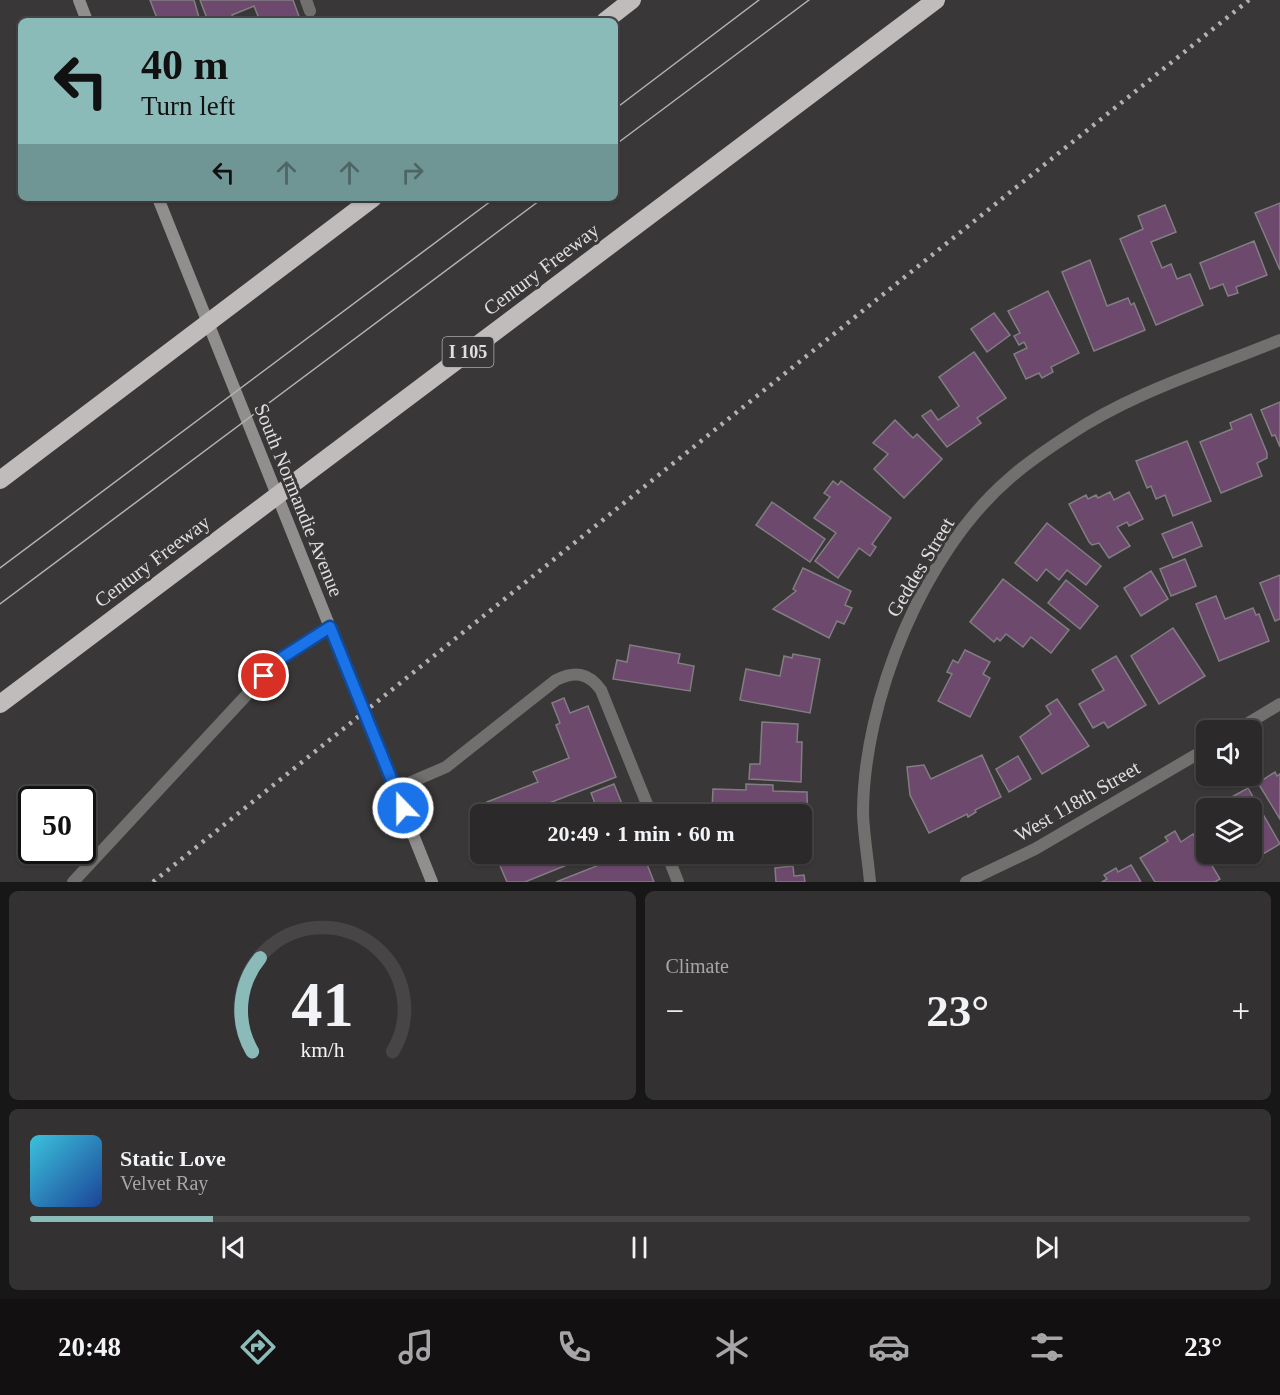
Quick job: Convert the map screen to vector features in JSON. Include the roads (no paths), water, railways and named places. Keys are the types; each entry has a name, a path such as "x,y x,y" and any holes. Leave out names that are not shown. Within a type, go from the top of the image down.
{"highway":[{"path":"609,18 632,0"},
{"name":"Century Freeway","path":"0,704 936,0"},
{"path":"0,480 369,201"}],"main road":[{"path":"79,0 86,18"},
{"name":"South Normandie Avenue","path":"160,202 432,882"}],"street":[{"name":"Geddes Street","path":"870,882 863,814 868,760 878,704 901,637 934,572 970,521 1010,478 1070,434 1129,401 1280,340"},
{"path":"73,882 280,659 330,627"},
{"path":"395,789 446,767 556,680 569,674 582,674 594,680 601,690 647,804"},
{"path":"1254,720 1280,704"},
{"name":"West 118th Street","path":"966,882 1035,849 1196,755"},
{"path":"671,864 678,882"}],"tram line":[{"path":"618,107 759,0"},
{"path":"618,143 809,0"},
{"path":"0,568 491,201"},
{"path":"0,604 539,201"}],"railway":[{"path":"153,882 1249,0"}]}
